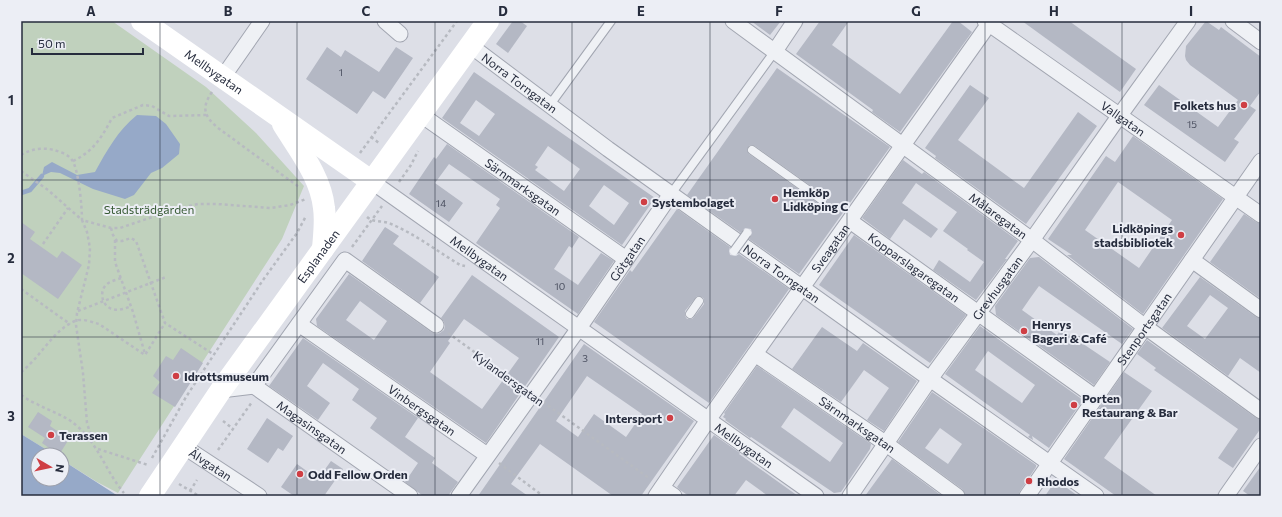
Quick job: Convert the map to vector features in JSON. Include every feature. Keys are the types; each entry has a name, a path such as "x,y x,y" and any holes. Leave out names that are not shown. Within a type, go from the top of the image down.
{"main road":[{"name":"Mellbygatan","path":"142,21 371,181"},
{"name":"Esplanaden","path":"150,495 156,470 183,446 221,390 488,21"},
{"path":"277,115 313,175 322,194 325,209 323,248"}],"street":[{"path":"223,77 262,21"},
{"path":"386,21 400,34"},
{"name":"Målaregatan","path":"734,21 902,146 1032,240 1144,326 1261,411"},
{"name":"Götgatan","path":"775,51 795,21"},
{"name":"Grevhusgatan","path":"850,496 930,379 1032,240 1188,21"},
{"path":"1233,21 1261,42"},
{"name":"Vallgatan","path":"989,22 1261,215"},
{"name":"Sveagatan","path":"664,493 708,420 850,221 989,22"},
{"name":"Norra Torngatan","path":"471,46 608,149 1096,496"},
{"name":"Särnmarksgatan","path":"420,114 626,259"},
{"name":"Stenportsgatan","path":"1027,496 1144,326 1261,161"},
{"name":"Mellbygatan","path":"371,181 816,496"},
{"name":"Götgatan","path":"459,496 579,328 671,194"},
{"name":"Kopparslagaregatan","path":"850,221 1095,397"},
{"path":"221,390 257,388 299,324 345,260 436,324"},
{"path":"1192,260 1261,310"},
{"name":"Vinbergsgatan","path":"299,324 487,455"},
{"name":"Särnmarksgatan","path":"755,354 885,443 957,496"},
{"name":"Magasinsgatan","path":"257,388 410,496"},
{"name":"Älvgatan","path":"183,446 259,496"},
{"path":"1230,494 1261,446"}],"lane":[{"path":"549,106 611,21"},
{"name":"Götgatan","path":"671,194 775,51"},
{"path":"752,150 822,200"},
{"path":"734,251 747,233"},
{"path":"690,314 699,301"}],"path":[{"path":"350,167 457,21"},
{"path":"223,77 207,100 205,110 206,115 218,128 303,190"},
{"path":"73,161 87,154 91,150 112,118 140,106 152,106 169,116 206,115"},
{"path":"21,155 31,150 45,148 62,152 73,161 76,172 82,220 87,232 90,256 86,280 76,320 77,336 83,373 87,423 93,442"},
{"path":"21,171 48,190 82,220 111,228 130,225 176,209 198,204 278,207 290,205 308,197 308,203"},
{"path":"43,244 68,208"},
{"path":"156,470 186,397 263,280 297,233 306,214"},
{"path":"111,228 112,235 115,240 115,262 131,306 145,355"},
{"path":"115,240 122,241 131,238 136,241 165,323 213,354"},
{"path":"78,311 166,277"},
{"path":"121,278 108,283 104,287 102,292 103,301 114,310 131,306"},
{"path":"21,289 70,324"},
{"path":"21,372 59,332 76,320 99,324 145,355"},
{"path":"145,355 165,323"},
{"name":"Kylandersgatan","path":"436,324 664,493"},
{"path":"218,450 257,388"},
{"path":"21,395 37,405 65,416 78,426 98,449 118,486 124,493"},
{"path":"186,397 192,401"},
{"path":"223,421 232,428"},
{"path":"98,449 156,470 199,496"},
{"path":"487,455 543,496"},
{"path":"190,491 197,480"}],"green space":[{"name":"Stadsträdgården","path":"21,21 112,21 206,87 256,133 304,186 282,239 118,493 70,465 70,447 42,447 21,434"}],"water":[{"path":"137,115 156,116 166,124 180,144 179,154 162,168 151,173 134,195 125,199 93,189 60,173 51,172 42,176 44,167 52,162 77,175 95,172 118,134"},
{"path":"21,434 42,447 30,447 30,487 70,487 70,465 118,496 21,496"}],"building":[{"path":"513,21 520,21 527,26 508,53 496,44"},
{"path":"751,21 781,21 770,35"},
{"path":"820,21 849,21 832,45 900,94 953,21 958,21 972,32 900,132 872,112 873,110 796,54"},
{"path":"1022,21 1069,21 1136,69 1120,92"},
{"path":"1206,21 1219,30 1221,27 1261,57 1261,91 1250,106 1256,110 1234,139 1239,142 1225,162 1144,105 1159,85 1218,127 1238,100 1190,65 1186,60 1186,46"},
{"path":"327,47 341,57 345,50 379,72 396,47 413,58 385,99 373,91 357,114 306,79"},
{"path":"777,68 890,147 799,274 749,239 752,233 751,229 745,228 741,233 687,195","holes":["750,145 755,146 825,196 827,200 826,203 822,205 819,204 749,154 747,149"]},
{"path":"474,72 655,198 622,245 442,118","holes":["476,100 495,114 479,136 460,123","548,146 580,169 564,191 535,170 538,167 535,165","604,185 629,203 614,225 589,206"]},
{"path":"970,85 989,98 958,140 1024,188 1078,112 1097,126 1026,224 935,158 936,156 925,148"},
{"path":"1133,136 1223,199 1143,314 1067,255 1072,255 1048,239 1106,156 1115,162","holes":["1118,182 1172,220 1139,268 1085,230"]},
{"path":"447,144 579,237 572,248 569,246 554,269 578,285 601,253 614,261 578,314 476,243 500,208 496,205 500,199 449,164 435,183 463,203 449,222 409,194 434,157 436,159"},
{"path":"903,160 922,174 924,172 1018,241 1005,259 1007,259 976,300 933,270 939,260 970,282 984,262 943,231 957,212 916,183 902,203 938,229 931,238 904,219 890,239 862,218"},
{"path":"677,209 730,247 730,255 736,256 739,254 789,289 709,403 594,322 630,270 632,272","holes":["697,296 704,299 704,304 692,319 687,319 685,316 685,311"]},
{"path":"1244,214 1261,224 1261,299 1210,262"},
{"path":"21,222 35,232 30,239 57,258 62,251 82,265 58,299 21,273"},
{"path":"385,227 399,236 393,244 439,277 420,303 362,261"},
{"path":"854,235 966,315 930,363 819,285"},
{"path":"1039,257 1133,329 1122,344 1039,286 1031,297 1022,310 1057,335 1061,329 1110,362 1094,385 996,315 995,306 1030,258"},
{"path":"349,274 431,332 436,334 440,333 444,330 445,326 441,318 472,275 559,337 486,443 317,326 316,319","holes":["360,301 387,321 374,340 346,320","464,319 519,358 482,409 430,372 450,343 448,341"]},
{"path":"1200,277 1261,319 1261,373 1240,358 1228,376 1162,328","holes":["1210,295 1228,308 1205,339 1187,326"]},
{"path":"980,326 1083,400 1049,448 1032,436 1033,440 1028,437 1030,435 945,374","holes":["988,351 1035,385 1022,403 975,370"]},
{"path":"822,327 857,351 863,343 917,381 884,431 867,420 889,388 864,370 841,402 792,369"},
{"path":"303,338 418,418 405,437 435,458 432,463 458,482 448,496 423,496 405,482 418,463 370,428 377,418 352,400 359,389 323,363 307,386 330,403 318,420 269,386"},
{"path":"1147,340 1256,418 1261,420 1261,428 1233,468 1218,458 1238,429 1154,370 1156,368 1137,354"},
{"path":"584,344 694,421 641,496 613,496 540,444 511,484 528,496 478,496","holes":["587,376 642,414 626,437 594,414 578,437 556,421"]},
{"path":"181,348 203,363 175,407 152,393 160,382 153,376 166,356 173,360"},
{"path":"757,366 871,444 870,449 841,492 834,493 725,420 726,419 723,417 725,414 724,413","holes":["794,408 843,443 830,462 781,427"]},
{"path":"1124,372 1152,391 1104,458 1157,496 1116,496 1064,459"},
{"path":"932,392 1036,465 1036,467 1018,496 966,496 962,489 898,442","holes":["940,428 962,444 948,464 925,448"]},
{"path":"38,412 52,421 50,426 69,439 64,447 48,447 42,443 45,438 28,427"},
{"path":"267,418 293,436 283,451 278,448 268,463 247,449"},
{"path":"714,435 798,496 768,496 746,480 734,496 689,496 680,490 677,487"},
{"path":"892,459 942,496 865,496"},
{"name":"Odd Fellow Orden","path":"331,461 343,469 324,496 294,496 281,487 297,464 318,479"},
{"path":"1261,466 1261,496 1250,496 1243,491"},
{"path":"1056,480 1078,496 1045,496"}],"waterway":[{"path":"21,193 30,190 42,176"}],"place":[{"name":"Folkets hus","path":"1244,105"},
{"name":"Hemköp Lidköping C","path":"775,199"},
{"name":"Systembolaget","path":"644,202"},
{"name":"Lidköpings stadsbibliotek","path":"1181,235"},
{"name":"Henrys Bageri & Café","path":"1024,331"},
{"name":"Idrottsmuseum","path":"176,376"},
{"name":"Porten Restaurang & Bar","path":"1074,405"},
{"name":"Intersport","path":"670,418"},
{"name":"Terassen","path":"51,435"},
{"name":"Odd Fellow Orden","path":"300,474"},
{"name":"Rhodos","path":"1029,481"}]}
